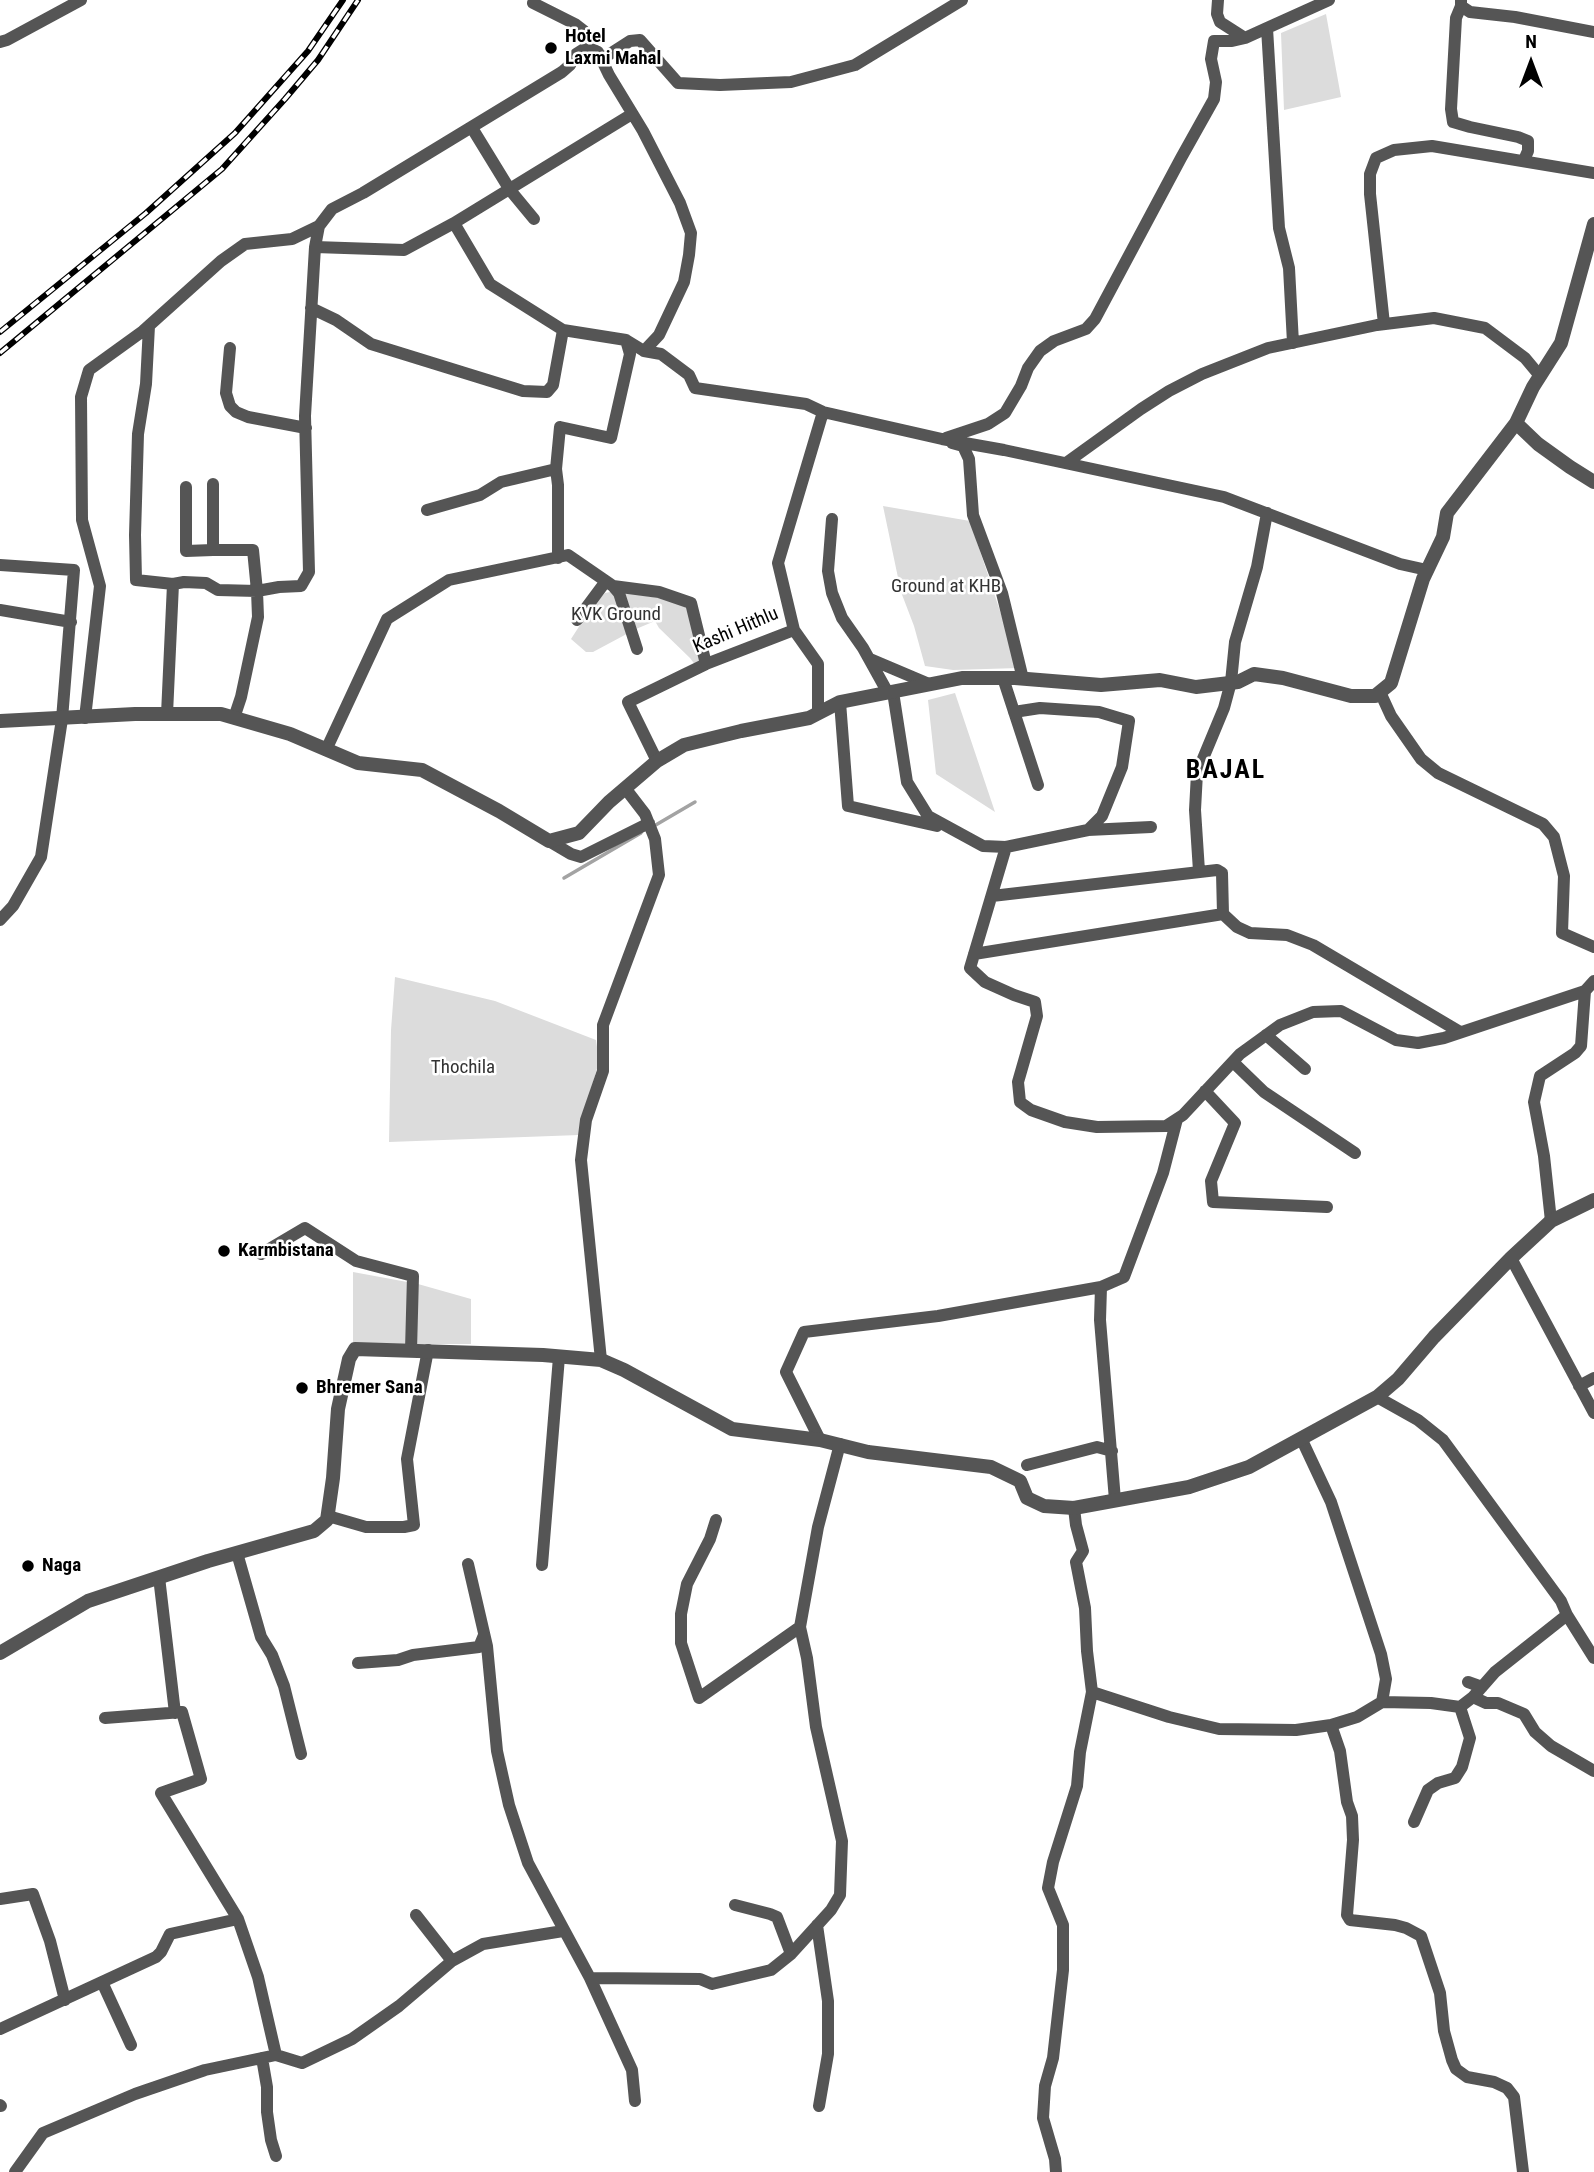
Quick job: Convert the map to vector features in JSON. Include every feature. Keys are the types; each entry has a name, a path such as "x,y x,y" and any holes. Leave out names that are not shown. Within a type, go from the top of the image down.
{"street":[{"path":"0,42 81,0"},
{"path":"602,59 631,41 640,40 678,83 720,85 791,82 855,65 962,0"},
{"path":"1218,0 1217,14 1220,22 1245,38"},
{"path":"968,444 988,424 1005,413 1040,351 1054,341 1086,329 1095,319 1214,99 1216,82 1211,59 1214,41 1245,38 1329,0"},
{"path":"533,3 556,6 584,31 587,47"},
{"path":"1524,160 1528,141 1518,136 1453,122 1451,109 1456,18 1461,3 1470,12 1515,17 1594,32"},
{"path":"1267,28 1277,208 1289,268 1293,342"},
{"path":"149,326 146,384 138,434 136,580 173,584 206,583 218,590 257,591 301,586 309,572 306,428 315,247 320,226 332,209 363,193 562,72 576,54 587,47 594,49 602,59 608,75 680,203 691,233 684,282 659,335 644,351"},
{"path":"315,247 404,250 510,190 632,114"},
{"path":"472,128 510,190 534,219"},
{"path":"1384,324 1370,194 1370,174 1376,158 1394,150 1432,146 1594,173"},
{"path":"454,223 490,284 563,330 626,340 644,351 661,354 689,375 695,388 806,404 823,412 942,439 1223,497 1400,564 1427,570"},
{"path":"549,841 579,833 609,802 657,761 684,745 808,718 840,702 962,678 1023,678 1101,685 1160,680 1196,687 1238,682 1254,674 1283,678 1351,696 1375,696 1391,683 1427,570 1443,537 1447,513 1516,423 1540,376 1561,343 1594,224"},
{"path":"85,718 100,586 82,520 81,397 89,370 149,326 221,261 245,244 292,239 320,226"},
{"path":"311,309 336,320 371,344 523,391 547,392 553,385 563,330"},
{"path":"1066,463 1169,391 1245,356 1293,342 1384,324 1434,318 1485,328 1525,358 1540,376"},
{"path":"558,558 556,469 560,427 611,438 630,354 626,340"},
{"path":"230,348 226,393 236,412 248,417 306,428"},
{"name":"Kashi Hithlu","path":"657,761 628,702 706,664 794,630 778,563 823,412"},
{"path":"1516,423 1538,444 1594,482"},
{"path":"942,439 988,424"},
{"path":"942,439 962,446 969,459 973,515 1002,593 1023,678"},
{"path":"426,510 480,495 501,482 556,469"},
{"path":"214,484 214,550"},
{"path":"186,486 186,551 253,550 258,617 234,718"},
{"path":"1199,870 1195,810 1197,773 1224,708 1231,682 1236,642 1257,567 1267,513"},
{"path":"832,519 828,571 832,593 842,618 891,692 906,782 928,816 983,846 1006,847 1088,830 1151,827"},
{"path":"326,750 387,619 449,580 568,555 619,593 637,649"},
{"path":"0,565 74,570 62,719 41,857 13,906 0,920"},
{"path":"577,620 609,583"},
{"path":"609,583 659,592 691,603 706,664"},
{"path":"167,714 173,584"},
{"path":"0,610 71,622"},
{"path":"794,630 818,664 818,713"},
{"path":"870,659 929,684"},
{"path":"1003,678 1038,785"},
{"path":"1380,692 1391,716 1422,759 1438,773 1543,824 1554,837 1564,876 1562,933 1594,947"},
{"path":"840,702 848,806 953,829"},
{"path":"1014,712 1040,708 1099,712 1129,722 1122,767 1102,816 1088,830"},
{"path":"0,721 221,714 289,734 358,763 422,770 499,811 570,854 581,857 650,827"},
{"path":"601,1360 581,1160 586,1120 603,1070 603,1025 659,875 645,814 625,788"},
{"path":"1006,847 970,968 985,982 1035,1002 1037,1016 1018,1082 1020,1102 1031,1110 1065,1122 1097,1127 1167,1126 1233,1062 1266,1035 1279,1025 1313,1012 1341,1011 1396,1040 1418,1043 1460,1032 1589,986 1581,1046 1575,1053 1540,1076 1534,1102 1544,1156 1551,1221"},
{"path":"992,896 1199,870 1221,871 1223,914 1244,932 1287,935 1313,945 1460,1032"},
{"path":"974,954 1223,914"},
{"path":"1266,1035 1305,1069"},
{"path":"1233,1062 1264,1092 1355,1153"},
{"path":"1205,1091 1235,1123 1211,1181 1213,1202 1327,1207"},
{"path":"820,1440 786,1373 804,1332 938,1316 1101,1287 1124,1277 1163,1173 1177,1119"},
{"path":"0,1653 88,1601 314,1531 327,1520 338,1409 349,1359 355,1349 428,1350 601,1360 732,1429 820,1440 868,1452 991,1467 1020,1481 1027,1498 1044,1506 1074,1508 1201,1483 1249,1466 1377,1397 1398,1379 1434,1337 1511,1258 1551,1221 1594,1200"},
{"path":"261,1254 305,1228 356,1261 414,1276 411,1350"},
{"path":"1511,1258 1594,1413"},
{"path":"1101,1287 1100,1320 1115,1500"},
{"path":"328,1516 366,1527 414,1525 407,1459 428,1350"},
{"path":"542,1565 559,1357"},
{"path":"1579,1386 1594,1378"},
{"path":"1377,1397 1418,1420 1443,1440 1561,1601 1594,1658"},
{"path":"1301,1438 1331,1502 1381,1654 1386,1679 1382,1702"},
{"path":"590,1978 700,1979 712,1984 771,1970 791,1954 831,1910 840,1895 842,1841 816,1727 800,1627 818,1527 840,1444"},
{"path":"1027,1465 1097,1447 1112,1451"},
{"path":"1056,2172 1043,2118 1045,2086 1053,2058 1063,1970 1063,1925 1048,1888 1053,1862 1077,1786 1080,1752 1092,1692 1085,1608 1076,1562 1083,1551 1074,1508"},
{"path":"716,1520 710,1539 687,1584 681,1614 681,1643 699,1698 800,1627"},
{"path":"237,1553 261,1637 272,1655 284,1686 301,1754"},
{"path":"468,1564 484,1635 497,1751 509,1805 528,1863 590,1978 632,2070 635,2101"},
{"path":"159,1577 175,1713"},
{"path":"1092,1692 1168,1717 1219,1729 1296,1730 1331,1725 1357,1717 1382,1702 1431,1703 1460,1707 1495,1672 1567,1615"},
{"path":"358,1662 398,1660 413,1655 480,1647 484,1635"},
{"path":"1468,1682 1486,1703 1497,1703 1524,1714 1535,1732 1551,1746 1594,1771"},
{"path":"1414,1822 1428,1790 1438,1783 1455,1778 1462,1767 1470,1738 1460,1707"},
{"path":"104,1718 182,1712 201,1779 161,1793 238,1919 258,1977 276,2055"},
{"path":"1331,1725 1340,1751 1347,1802 1352,1816 1353,1840 1347,1915 1350,1920 1395,1925 1421,1936 1440,1993 1444,2031 1456,2069 1467,2077 1494,2082 1507,2088 1514,2097 1523,2172"},
{"path":"0,1899 33,1894 50,1941 65,2000"},
{"path":"735,1905 777,1917 791,1954"},
{"path":"416,1915 452,1961"},
{"path":"0,2029 156,1957 170,1934 238,1919"},
{"path":"817,1924 828,2001 828,2054 819,2106"},
{"path":"15,2172 43,2133 135,2094 205,2070 276,2055 302,2063 352,2039 400,2006 452,1961 483,1944 563,1931"},
{"path":"102,1982 131,2045"},
{"path":"262,2058 267,2087 267,2112 276,2156"}],"green space":[{"path":"1326,14 1341,97 1284,110 1281,33"},
{"name":"Ground at KHB","path":"883,506 970,521 1019,668 953,670 925,666 901,592"},
{"name":"KVK Ground","path":"615,591 684,602 704,663 696,666 655,621 593,652 586,652 571,639 591,608 605,593"},
{"path":"955,693 995,812 936,774 928,700"},
{"name":"Thochila","path":"395,977 495,1001 596,1040 599,1061 579,1135 389,1142"},
{"path":"353,1272 418,1284 471,1299 471,1344 353,1344"}],"waterway":[{"path":"654,826 695,802"},
{"path":"564,878 641,833"}],"railway":[{"path":"0,332 146,213 235,133 308,51 343,0"},
{"path":"0,353 222,169 318,60 358,0"}],"place":[{"name":"Hotel Laxmi Mahal","path":"551,48"},
{"name":"Karmbistana","path":"224,1251"},
{"name":"Bhremer Sana","path":"302,1388"},
{"name":"Naga","path":"28,1566"}],"district":[{"name":"BAJAL","path":"1226,771"}]}
